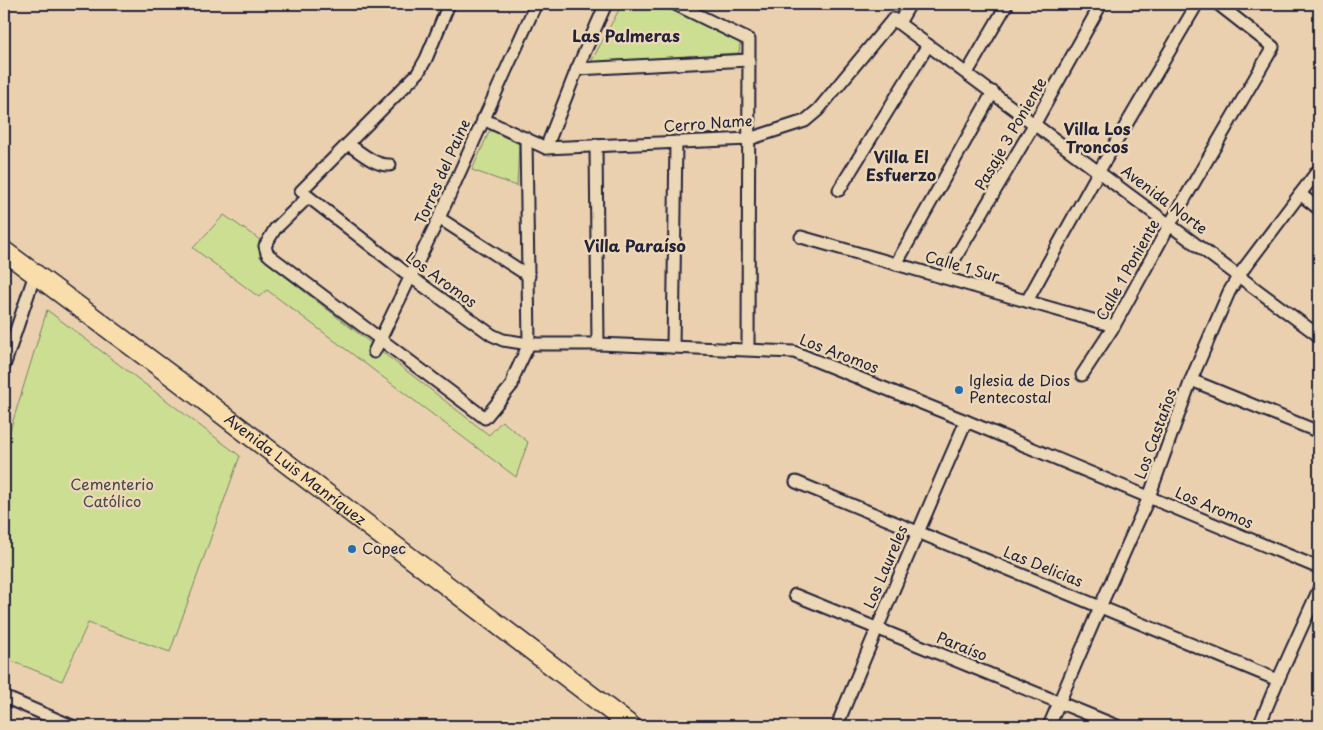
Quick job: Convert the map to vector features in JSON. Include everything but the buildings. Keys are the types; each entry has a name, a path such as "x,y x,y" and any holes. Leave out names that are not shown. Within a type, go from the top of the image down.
{"main road":[{"name":"Avenida Luis Manríquez","path":"4,251 184,385 632,726"}],"street":[{"path":"449,4 426,59 418,73 348,144 275,229 265,246 270,256 485,418 512,385 514,376 529,344 526,138"},
{"name":"Torres del Paine","path":"374,352 439,218 536,4"},
{"path":"546,148 577,69 606,4"},
{"path":"675,4 749,40 748,349"},
{"name":"Cerro Name","path":"483,119 546,148 748,139 805,120 818,110 910,4"},
{"path":"967,73 1007,4"},
{"name":"Pasaje 3 Poniente","path":"944,277 1035,123 1101,4"},
{"path":"1026,301 1099,171 1197,4"},
{"name":"Calle 1 Poniente","path":"1082,375 1114,326 1170,224 1273,47 1218,4"},
{"name":"Avenida Norte","path":"896,21 1319,336"},
{"path":"839,190 928,45"},
{"path":"577,69 749,60"},
{"path":"896,264 993,92"},
{"path":"673,347 676,142"},
{"path":"348,144 375,162 390,165"},
{"path":"596,145 598,344"},
{"name":"Los Castaños","path":"1049,726 1149,496 1191,380 1229,292 1239,275 1319,169"},
{"name":"Los Aromos","path":"305,194 411,277 492,335 504,340 529,344 598,344 794,352 1149,496 1319,568"},
{"path":"1300,194 1319,209"},
{"path":"439,218 529,276"},
{"name":"Calle 1 Sur","path":"801,237 1114,326"},
{"path":"4,366 35,274"},
{"path":"1191,380 1319,432"},
{"name":"Los Laureles","path":"840,726 840,718 876,628 966,421"},
{"name":"Las Delicias","path":"796,482 1278,680"},
{"path":"1259,726 1319,588"},
{"name":"Paraíso","path":"794,595 1117,726"},
{"path":"4,696 70,726"}],"green space":[{"path":"622,4 666,4 734,36 740,44 739,53 591,62"},
{"path":"490,130 519,144 517,186 472,170"},
{"path":"224,215 260,240 260,257 489,435 502,421 528,442 516,477 267,290 259,297 193,248"},
{"name":"Cementerio Católico","path":"47,310 240,456 170,652 88,623 62,681 4,658 4,450"}],"place":[{"name":"Iglesia de Dios Pentecostal","path":"959,390"},
{"name":"Copec","path":"352,549"}],"district":[{"name":"Las Palmeras","path":"626,36"},
{"name":"Villa Los Troncos","path":"1097,138"},
{"name":"Villa El Esfuerzo","path":"901,166"},
{"name":"Villa Paraíso","path":"635,246"}]}
